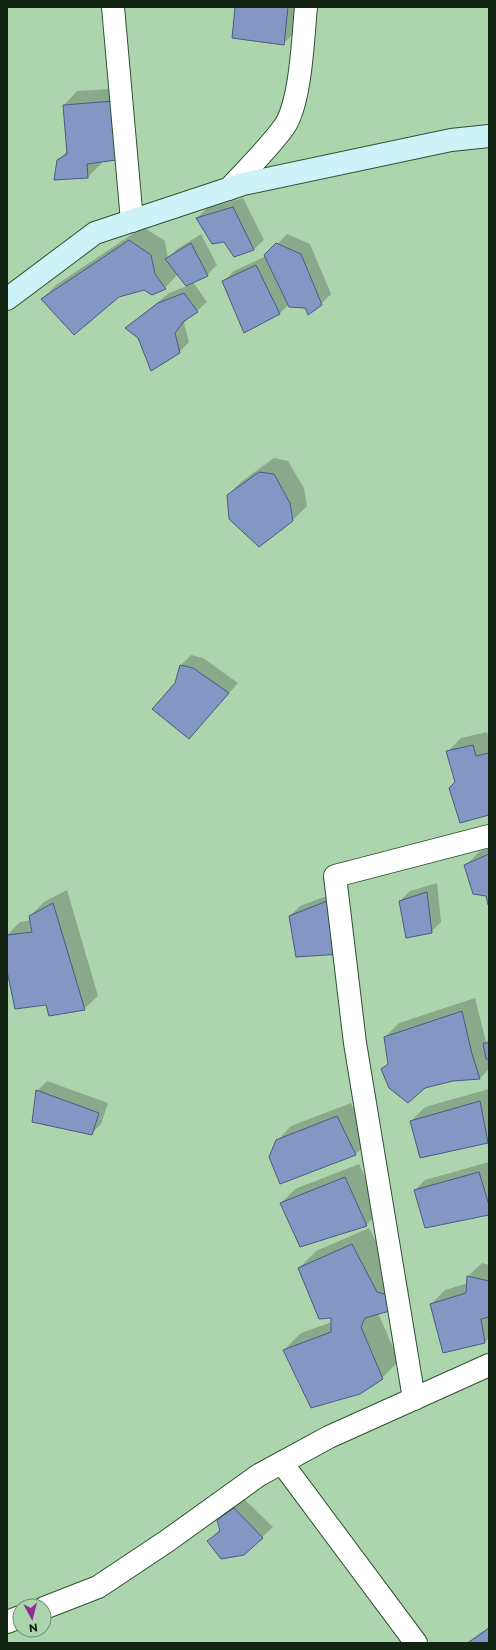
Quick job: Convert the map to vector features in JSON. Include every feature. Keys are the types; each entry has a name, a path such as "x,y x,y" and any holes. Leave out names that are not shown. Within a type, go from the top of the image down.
{"main road":[{"path":"7,299 95,233 243,184 451,140 489,136"}],"street":[{"path":"113,7 132,222"},
{"path":"229,189 285,126 297,88 306,7"},
{"path":"414,1399 355,1043 335,876 489,836"},
{"path":"52,1605 98,1588 259,1475 329,1437 489,1365"},
{"path":"282,1463 416,1643"}],"building":[{"path":"235,7 288,7 284,45 232,38"},
{"path":"114,101 116,160 87,164 88,178 54,180 57,160 67,154 63,105"},
{"path":"233,207 254,250 234,257 224,242 212,244 196,218"},
{"path":"129,240 151,255 155,274 166,289 152,295 144,290 119,297 74,335 41,299"},
{"path":"191,243 208,276 186,286 165,259"},
{"path":"276,243 301,254 322,305 308,315 305,308 289,307 264,255"},
{"path":"256,265 280,314 244,333 222,281"},
{"path":"184,293 198,312 184,321 175,333 180,353 151,371 138,338 125,328 158,303"},
{"path":"259,472 274,474 290,503 293,521 259,547 229,519 227,495"},
{"path":"180,665 193,668 229,693 189,739 152,709 175,683"},
{"path":"473,745 476,756 489,753 489,815 460,823 449,788 455,782 446,751"},
{"path":"489,854 488,905 486,896 473,894 464,865"},
{"path":"427,892 432,933 406,938 399,901"},
{"path":"327,901 341,954 296,957 289,916"},
{"path":"53,903 85,1010 49,1016 46,1005 15,1009 7,971 7,935 32,932 29,916"},
{"path":"462,1011 472,1054 480,1079 453,1081 425,1088 408,1103 389,1088 381,1069 388,1064 384,1037"},
{"path":"483,1043 489,1043 489,1059 486,1059"},
{"path":"36,1090 99,1113 92,1135 32,1122"},
{"path":"480,1101 488,1143 420,1158 410,1121"},
{"path":"337,1116 356,1155 280,1184 269,1157 276,1140"},
{"path":"479,1172 489,1205 489,1215 425,1228 414,1190"},
{"path":"345,1177 367,1226 300,1247 280,1203"},
{"path":"352,1244 377,1292 388,1295 393,1310 365,1318 361,1327 383,1379 360,1394 311,1408 283,1350 331,1332 331,1318 319,1319 298,1268"},
{"path":"467,1276 489,1281 489,1317 481,1319 485,1343 443,1353 430,1304 466,1293"},
{"path":"234,1508 263,1538 244,1555 221,1559 207,1541 220,1531 217,1520"},
{"path":"489,1628 489,1643 468,1643"}]}
